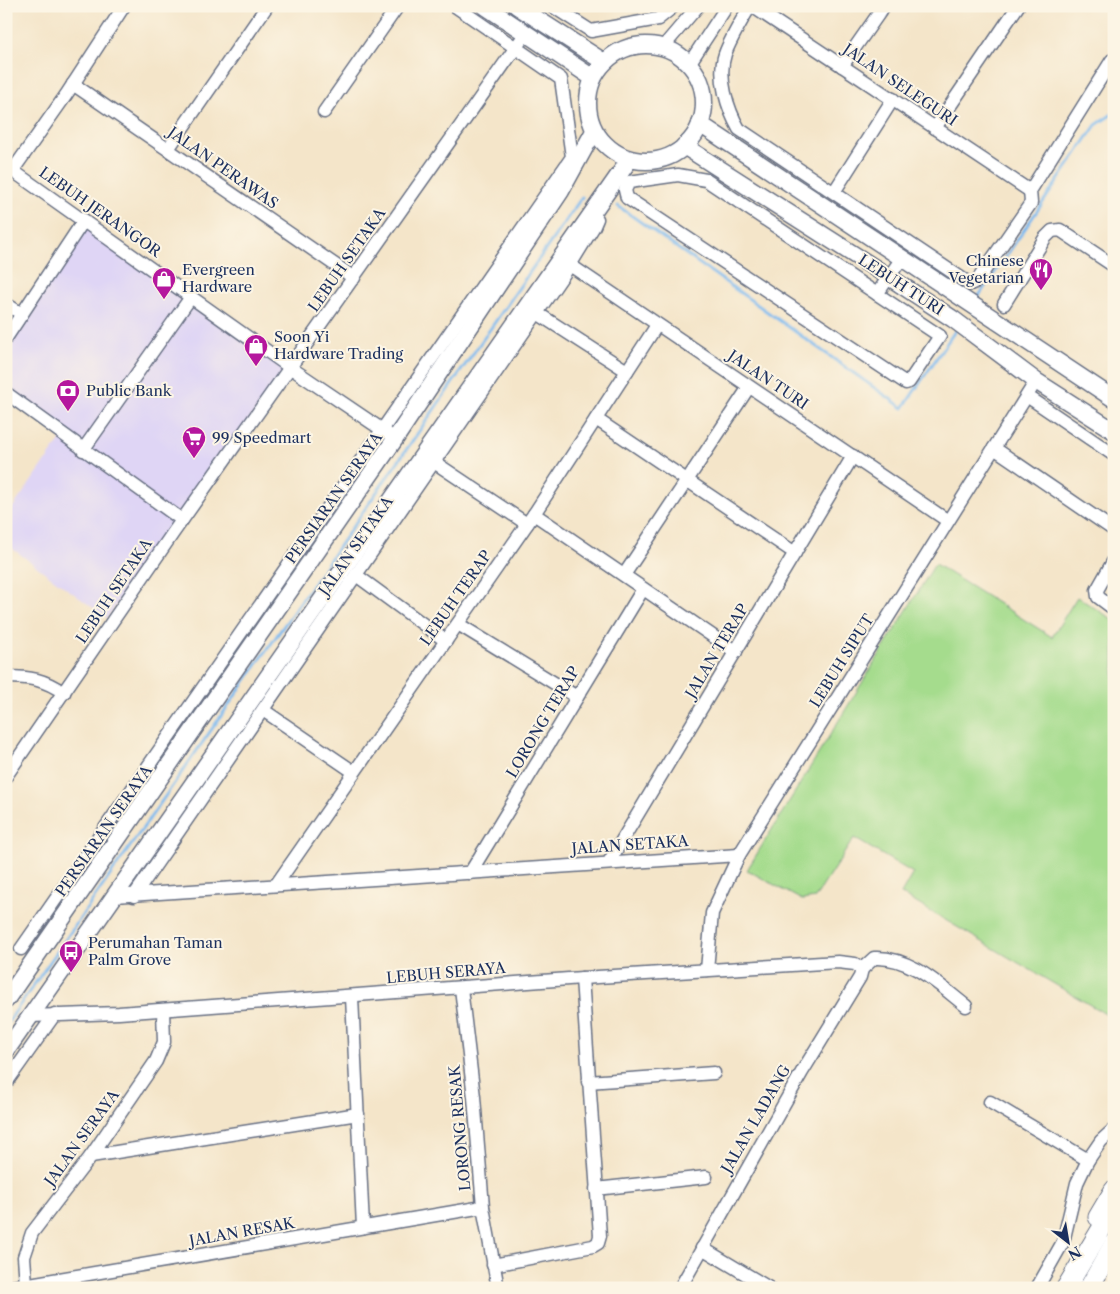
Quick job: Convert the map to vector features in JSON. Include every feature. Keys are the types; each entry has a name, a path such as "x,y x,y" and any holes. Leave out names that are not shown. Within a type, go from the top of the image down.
{"highway":[{"path":"1078,1267 1094,1224 1114,1190"},
{"path":"1066,1288 1114,1208"},
{"path":"1089,1288 1112,1248"}],"main road":[{"path":"485,6 593,78"},
{"path":"517,6 604,62"},
{"path":"647,44 663,47 677,54 689,64 698,77 703,92 704,108 700,124 684,146 668,156 649,161 630,159 616,153 604,143 594,131 588,114 588,95 593,78 604,62 616,52 631,46 647,44"},
{"name":"LEBUH TURI","path":"700,124 1114,399"},
{"name":"PERSIARAN SERAYA","path":"6,1000 395,439 561,191 594,131"},
{"name":"LEBUH TURI","path":"684,146 953,319 1036,381 1114,431"},
{"path":"6,1051 630,159"}],"street":[{"path":"9,168 73,84 124,6"},
{"path":"168,150 267,6"},
{"path":"324,112 398,6"},
{"name":"PERSIARAN SERAYA","path":"21,949 572,157 561,79 455,6"},
{"path":"552,6 591,31 658,19 674,6"},
{"path":"663,47 698,6"},
{"path":"689,64 727,6"},
{"path":"751,6 724,56 723,74 730,113 739,129 970,284 977,281 1031,203 1030,191 1112,60"},
{"name":"JALAN SELEGURI","path":"751,6 1030,191"},
{"path":"842,66 884,6"},
{"path":"935,128 1018,6"},
{"name":"LEBUH SETAKA","path":"6,776 182,520 526,33"},
{"name":"JALAN PERAWAS","path":"73,84 354,278"},
{"path":"834,192 893,99"},
{"name":"LEBUH JERANGOR","path":"9,168 291,368 395,439"},
{"path":"678,175 706,180 877,294 940,336 907,383 631,202 626,198 625,190 629,182 678,175"},
{"name":"JALAN SETAKA","path":"134,896 570,265 594,226 597,219 593,213"},
{"path":"6,338 84,220"},
{"path":"1004,304 1045,238 1052,231 1060,230 1113,265"},
{"path":"877,294 902,258"},
{"name":"JALAN TURI","path":"570,265 948,521"},
{"path":"83,450 191,297"},
{"path":"6,304 22,314"},
{"path":"536,314 627,371"},
{"name":"LEBUH TERAP","path":"276,884 531,519 657,325"},
{"name":"LEBUH SIPUT","path":"707,970 712,913 739,855 1036,381"},
{"path":"624,575 749,387"},
{"path":"6,392 62,432 83,450 182,520"},
{"path":"1027,396 1114,455"},
{"path":"596,419 795,553"},
{"path":"994,448 1114,530"},
{"name":"JALAN TERAP","path":"609,862 853,456"},
{"path":"434,462 624,575 736,652"},
{"path":"1108,605 1098,596 1097,590 1114,560"},
{"path":"356,574 446,641"},
{"name":"LORONG TERAP","path":"470,872 643,589"},
{"path":"458,624 577,697"},
{"path":"6,677 25,677 48,682 64,693"},
{"path":"263,710 354,772"},
{"name":"JALAN SETAKA","path":"114,896 609,862 739,855"},
{"path":"862,969 874,958 887,957 911,965 966,1006"},
{"name":"LEBUH SERAYA","path":"30,1016 163,1010 582,978 838,962 855,964 862,969"},
{"name":"JALAN LADANG","path":"680,1288 802,1072 857,983 862,969"},
{"path":"493,1265 585,1248 598,1243 600,1236 582,978"},
{"name":"LORONG RESAK","path":"461,988 474,1097 483,1207 493,1265 497,1274 498,1288"},
{"path":"352,997 363,1227"},
{"name":"JALAN SERAYA","path":"26,1284 24,1257 32,1233 90,1156 156,1061 164,1042 163,1010"},
{"path":"6,1083 55,1014"},
{"path":"588,1082 714,1072"},
{"path":"990,1102 1088,1160"},
{"path":"90,1156 358,1114"},
{"path":"1037,1288 1063,1242 1077,1183 1088,1160 1101,1141 1114,1129"},
{"path":"596,1189 706,1177"},
{"name":"JALAN RESAK","path":"6,1288 193,1258 483,1207"},
{"path":"702,1248 768,1288"}],"shaded area":[{"path":"85,227 286,369 107,618 6,544 6,517 67,431 6,388 6,344"}],"green space":[{"path":"935,564 1052,637 1077,597 1114,620 1114,1019 901,894 913,873 854,838 815,898 802,900 747,870"}],"waterway":[{"path":"976,300 1096,125 1114,113"},
{"path":"6,1025 582,197"},
{"path":"618,206 903,408 957,328"}],"place":[{"name":"Chinese Vegetarian","path":"1041,291"},
{"name":"Evergreen Hardware","path":"164,300"},
{"name":"Soon Yi Hardware Trading","path":"256,367"},
{"name":"Public Bank","path":"68,412"},
{"name":"99 Speedmart","path":"194,459"},
{"name":"Perumahan Taman Palm Grove","path":"71,973"}]}
